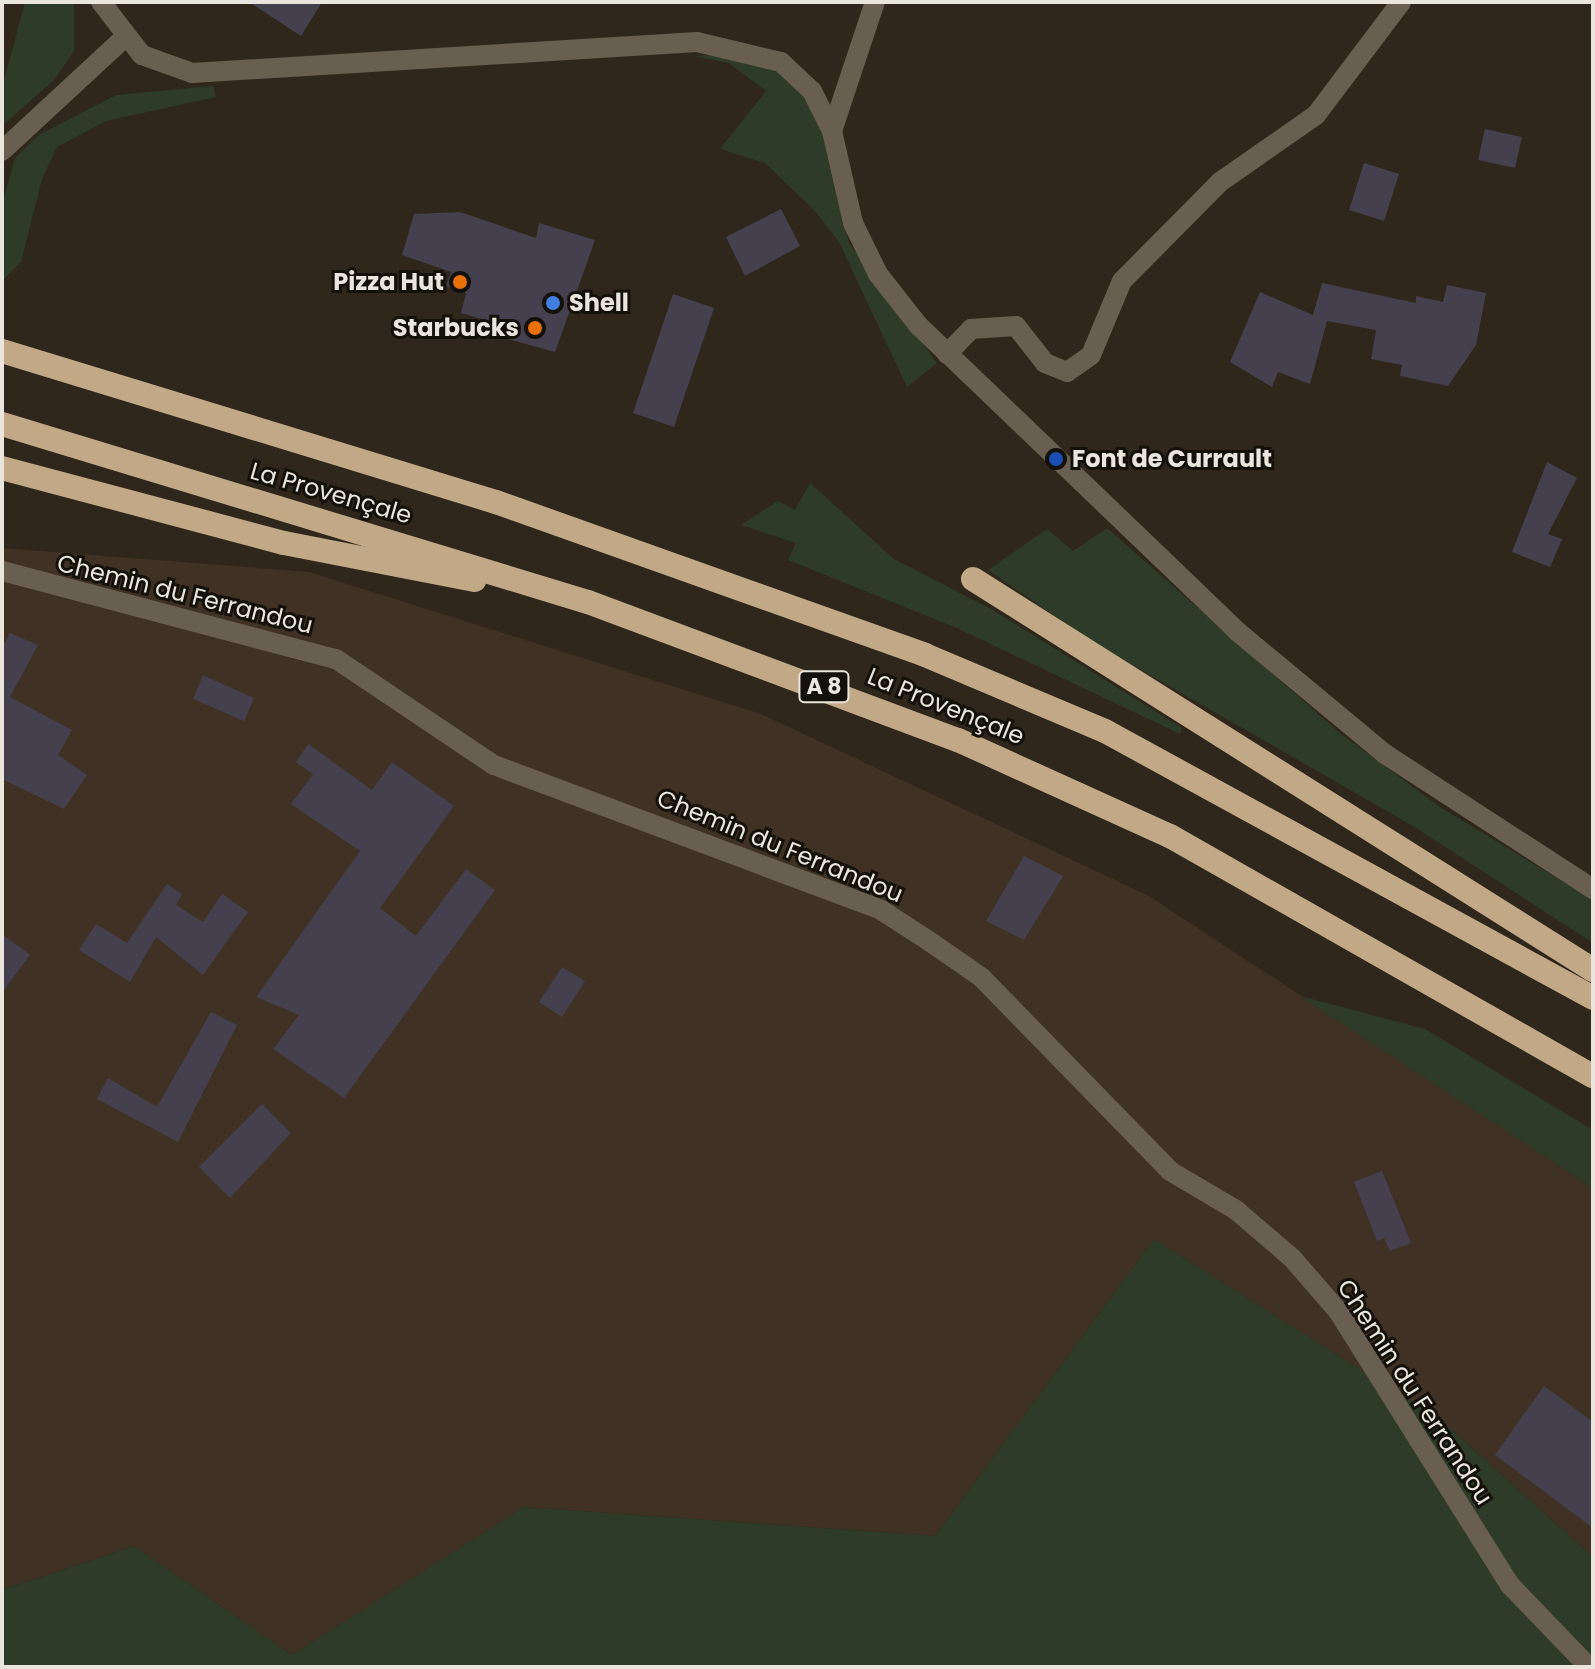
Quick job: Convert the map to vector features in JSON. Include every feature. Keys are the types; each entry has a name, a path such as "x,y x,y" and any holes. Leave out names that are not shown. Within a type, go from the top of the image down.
{"highway":[{"name":"La Provençale","path":"2,351 496,502 925,655 1119,738 1593,998"},
{"name":"La Provençale","path":"2,424 588,602 929,728 1170,836 1384,951 1593,1076"},
{"path":"2,468 284,543 588,602"},
{"path":"973,579 1532,925 1593,970"}],"street":[{"path":"101,2 123,39 142,55 192,73 697,42 781,62 812,91 832,131 853,223 878,274 947,354 1238,632 1363,735 1593,889"},
{"path":"832,131 875,2"},
{"path":"947,354 971,329 1016,326 1045,363 1067,372 1091,355 1122,281 1162,235 1220,182 1316,115 1401,2"},
{"path":"2,151 123,39"},
{"name":"Chemin du Ferrandou","path":"2,571 336,659 494,765 881,910 929,941 981,977 1170,1171 1236,1210 1292,1258 1338,1311 1510,1585 1589,1667"}],"shaded area":[{"path":"2,548 309,572 761,714 1149,896 1593,1188 1593,1557 1442,1421 1154,1239 935,1536 524,1507 292,1655 134,1546 2,1590"}],"green space":[{"path":"25,2 74,2 74,51 54,80 2,126 2,88"},
{"path":"721,55 775,70 806,99 823,135 849,243 937,363 907,387 839,242 815,211 765,163 720,149 766,91 729,63 694,56"},
{"path":"213,86 216,97 106,121 57,147 42,179 21,262 2,281 2,204 15,158 39,135 116,95"},
{"path":"810,483 894,559 993,610 1182,728 1180,734 957,628 788,560 796,543 741,525 778,501 795,510"},
{"path":"1107,528 1341,734 1440,807 1593,900 1593,943 1413,826 1094,643 988,570 1047,529 1073,551"},
{"path":"1300,996 1425,1029 1593,1130 1593,1188"},
{"path":"1154,1239 1442,1421 1593,1557 1593,1667 2,1667 2,1590 134,1546 292,1655 524,1507 935,1536"}],"building":[{"path":"249,2 322,2 301,36"},
{"path":"1485,129 1522,137 1515,168 1478,160"},
{"path":"1364,163 1399,174 1384,221 1349,210"},
{"path":"781,209 800,246 745,276 726,237"},
{"path":"460,212 536,238 539,223 595,240 555,352 494,335 499,324 461,313 466,293 446,286 451,272 402,255 414,214"},
{"path":"1322,283 1416,303 1416,296 1443,302 1447,285 1486,293 1476,345 1448,386 1400,376 1402,365 1371,359 1376,330 1327,321 1310,384 1278,372 1272,387 1230,362 1260,292 1313,315"},
{"path":"673,294 714,308 674,427 633,413"},
{"path":"1547,462 1577,478 1548,534 1562,539 1550,567 1512,552"},
{"path":"10,633 38,645 10,697 72,730 58,755 87,775 64,809 2,779 2,648"},
{"path":"203,675 254,698 244,721 193,699"},
{"path":"308,744 372,790 392,762 454,806 380,908 416,936 466,869 495,890 344,1098 273,1049 299,1015 256,997 360,851 291,804 313,774 296,762"},
{"path":"1024,856 1063,876 1024,940 986,921"},
{"path":"167,884 182,894 176,905 203,922 222,894 248,912 203,975 156,937 130,982 79,950 96,924 127,943"},
{"path":"2,934 30,955 2,993"},
{"path":"562,967 585,981 562,1017 539,1002"},
{"path":"211,1012 237,1025 178,1142 97,1099 108,1078 157,1107"},
{"path":"262,1104 291,1133 230,1198 199,1167"},
{"path":"1382,1171 1411,1243 1390,1251 1384,1238 1377,1241 1354,1182"},
{"path":"1544,1386 1593,1422 1593,1528 1495,1455"}],"place":[{"name":"Pizza Hut","path":"460,282"},
{"name":"Shell","path":"553,303"},
{"name":"Starbucks","path":"535,328"},
{"name":"Font de Currault","path":"1056,459"}]}
